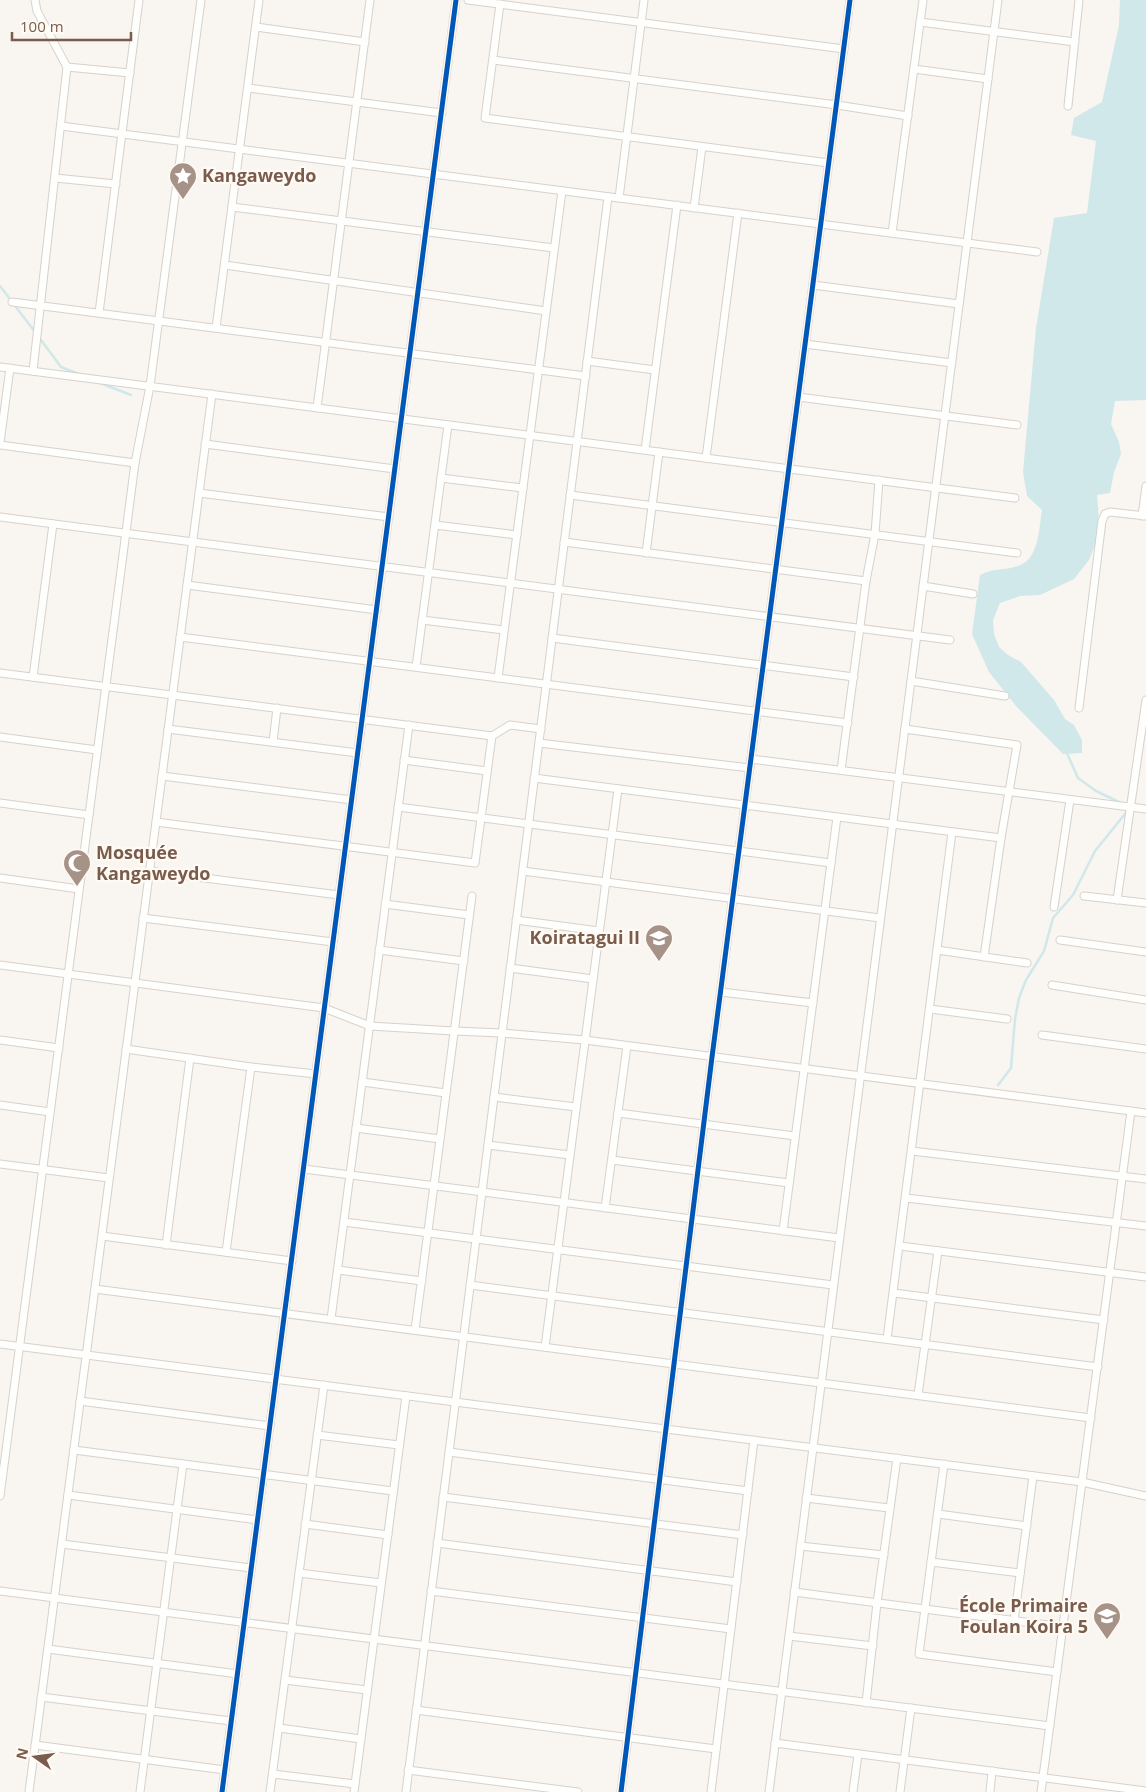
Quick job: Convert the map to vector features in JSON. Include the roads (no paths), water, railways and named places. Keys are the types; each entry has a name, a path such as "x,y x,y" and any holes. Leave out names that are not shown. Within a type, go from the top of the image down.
{"street":[{"path":"33,371 67,67 36,11 35,0"},
{"path":"100,313 139,0"},
{"path":"0,1496 135,463 150,386 201,0"},
{"path":"216,328 259,0"},
{"path":"317,408 370,0"},
{"path":"222,1792 456,0"},
{"path":"468,0 844,48"},
{"path":"620,198 644,0"},
{"path":"621,1792 712,1057 850,0"},
{"path":"892,233 923,0"},
{"path":"769,1792 998,0"},
{"path":"1068,106 1079,0"},
{"path":"500,4 485,118 829,163"},
{"path":"920,22 1075,42"},
{"path":"256,28 365,42"},
{"path":"493,60 908,116"},
{"path":"67,67 130,73"},
{"path":"914,69 988,79"},
{"path":"248,88 442,113"},
{"path":"61,126 1037,252"},
{"path":"694,208 702,146"},
{"path":"55,178 116,184"},
{"path":"498,678 562,191"},
{"path":"406,1792 608,197"},
{"path":"232,206 554,248"},
{"path":"645,450 677,206"},
{"path":"706,458 738,213"},
{"path":"224,265 546,311"},
{"path":"813,285 959,304"},
{"path":"12,302 586,376"},
{"path":"805,344 952,363"},
{"path":"587,361 655,370"},
{"path":"0,367 1015,498"},
{"path":"10,368 0,444 135,463"},
{"path":"29,1792 212,394"},
{"path":"798,397 1017,425"},
{"path":"416,667 448,425"},
{"path":"205,444 395,469"},
{"path":"646,553 659,452"},
{"path":"441,478 523,488"},
{"path":"841,770 874,534 879,480"},
{"path":"1079,708 1102,521 1105,514 1110,512 1144,516 1146,486"},
{"path":"199,493 389,517"},
{"path":"570,494 1017,553"},
{"path":"0,517 950,640"},
{"path":"33,677 53,524"},
{"path":"435,525 517,535"},
{"path":"564,542 866,581"},
{"path":"187,585 377,610"},
{"path":"923,586 973,594"},
{"path":"422,620 504,630"},
{"path":"180,637 848,723"},
{"path":"552,638 854,676"},
{"path":"0,673 492,736 510,726 541,729"},
{"path":"911,681 1005,696"},
{"path":"1117,900 1146,700"},
{"path":"273,742 277,708"},
{"path":"331,1319 409,725"},
{"path":"168,728 358,753"},
{"path":"905,729 1017,745 1001,838 984,957"},
{"path":"156,822 475,863 492,736"},
{"path":"0,738 97,750"},
{"path":"539,743 750,768"},
{"path":"751,759 1146,808"},
{"path":"404,760 487,771"},
{"path":"162,776 352,800"},
{"path":"534,778 1001,838"},
{"path":"545,1347 618,789"},
{"path":"1054,907 1070,800"},
{"path":"0,803 89,815"},
{"path":"398,807 831,863"},
{"path":"783,1231 837,817"},
{"path":"888,1339 952,832"},
{"path":"149,871 339,895"},
{"path":"523,871 880,918"},
{"path":"0,878 79,888"},
{"path":"415,1330 472,896"},
{"path":"1084,896 1146,903"},
{"path":"385,904 470,915"},
{"path":"143,918 333,942"},
{"path":"516,920 599,931"},
{"path":"1060,940 1146,952"},
{"path":"379,950 464,961"},
{"path":"937,950 1027,963"},
{"path":"0,965 324,1008 370,1026 454,1032 502,1033 585,1040 1146,1113"},
{"path":"510,968 593,978"},
{"path":"1052,985 1146,1000"},
{"path":"721,992 813,1003"},
{"path":"930,1009 1007,1019"},
{"path":"1042,1035 1146,1049"},
{"path":"0,1040 58,1048"},
{"path":"606,1208 627,1046"},
{"path":"126,1049 251,1067 316,1074"},
{"path":"166,1245 190,1058"},
{"path":"226,1252 251,1067"},
{"path":"362,1082 446,1093"},
{"path":"494,1097 576,1108"},
{"path":"0,1105 50,1112"},
{"path":"1041,1792 1131,1111"},
{"path":"618,1113 795,1136"},
{"path":"356,1128 440,1139"},
{"path":"488,1145 570,1156"},
{"path":"912,1151 1146,1179"},
{"path":"612,1160 789,1183"},
{"path":"0,1164 109,1178"},
{"path":"304,1169 839,1238"},
{"path":"906,1198 1146,1226"},
{"path":"344,1222 833,1285"},
{"path":"102,1236 292,1261"},
{"path":"900,1246 1146,1277"},
{"path":"918,1395 938,1251"},
{"path":"338,1270 422,1281"},
{"path":"470,1286 1098,1366"},
{"path":"95,1289 1091,1418"},
{"path":"894,1293 1104,1320"},
{"path":"0,1344 1082,1482 1146,1496"},
{"path":"270,1792 324,1385"},
{"path":"273,1774 354,1788 406,1396"},
{"path":"80,1401 270,1426"},
{"path":"317,1435 399,1445"},
{"path":"711,1792 754,1440"},
{"path":"74,1450 393,1492"},
{"path":"449,1452 748,1491"},
{"path":"866,1703 889,1508 897,1458"},
{"path":"140,1792 182,1464"},
{"path":"944,1464 919,1654 1057,1672"},
{"path":"1014,1621 1033,1476"},
{"path":"68,1495 258,1520"},
{"path":"443,1497 742,1536"},
{"path":"806,1498 889,1508"},
{"path":"938,1514 1027,1526"},
{"path":"305,1524 388,1535"},
{"path":"437,1543 737,1582"},
{"path":"62,1544 251,1568"},
{"path":"800,1546 884,1555"},
{"path":"931,1562 1020,1573"},
{"path":"299,1573 381,1583"},
{"path":"0,1591 1050,1726"},
{"path":"431,1591 731,1629"},
{"path":"794,1592 1063,1627"},
{"path":"789,1636 873,1646"},
{"path":"48,1649 238,1674"},
{"path":"285,1680 367,1690"},
{"path":"42,1697 231,1721"},
{"path":"900,1792 911,1708"},
{"path":"416,1710 716,1749"},
{"path":"279,1728 361,1739"},
{"path":"775,1743 1146,1792"},
{"path":"35,1745 225,1770"},
{"path":"853,1792 858,1754"},
{"path":"408,1770 578,1792"},
{"path":"990,1792 992,1771"}],"water":[{"path":"1120,0 1146,0 1146,400 1115,401 1111,424 1119,442 1121,454 1114,472 1110,493 1097,495 1100,533 1089,560 1074,579 1040,595 1020,596 1000,603 993,620 994,634 999,647 1008,655 1021,662 1054,700 1065,719 1074,725 1082,740 1082,753 1063,754 1016,706 989,672 972,634 980,575 1025,563 1034,550 1039,534 1042,510 1027,496 1023,472 1036,328 1054,218 1087,213 1096,141 1071,135 1074,118 1102,102 1119,25"}],"waterway":[{"path":"0,286 35,332"},
{"path":"38,336 61,367 81,375"},
{"path":"100,383 131,395"},
{"path":"1066,751 1078,778 1096,791 1123,804"},
{"path":"998,1085 1011,1068 1015,1019 1019,998 1026,980 1044,951 1053,918 1073,895 1095,851 1129,809"}],"place":[{"name":"Kangaweydo","path":"183,200"},
{"name":"Mosquée Kangaweydo","path":"77,887"},
{"name":"Koiratagui II","path":"659,962"},
{"name":"École Primaire Foulan Koira 5","path":"1107,1640"}]}
